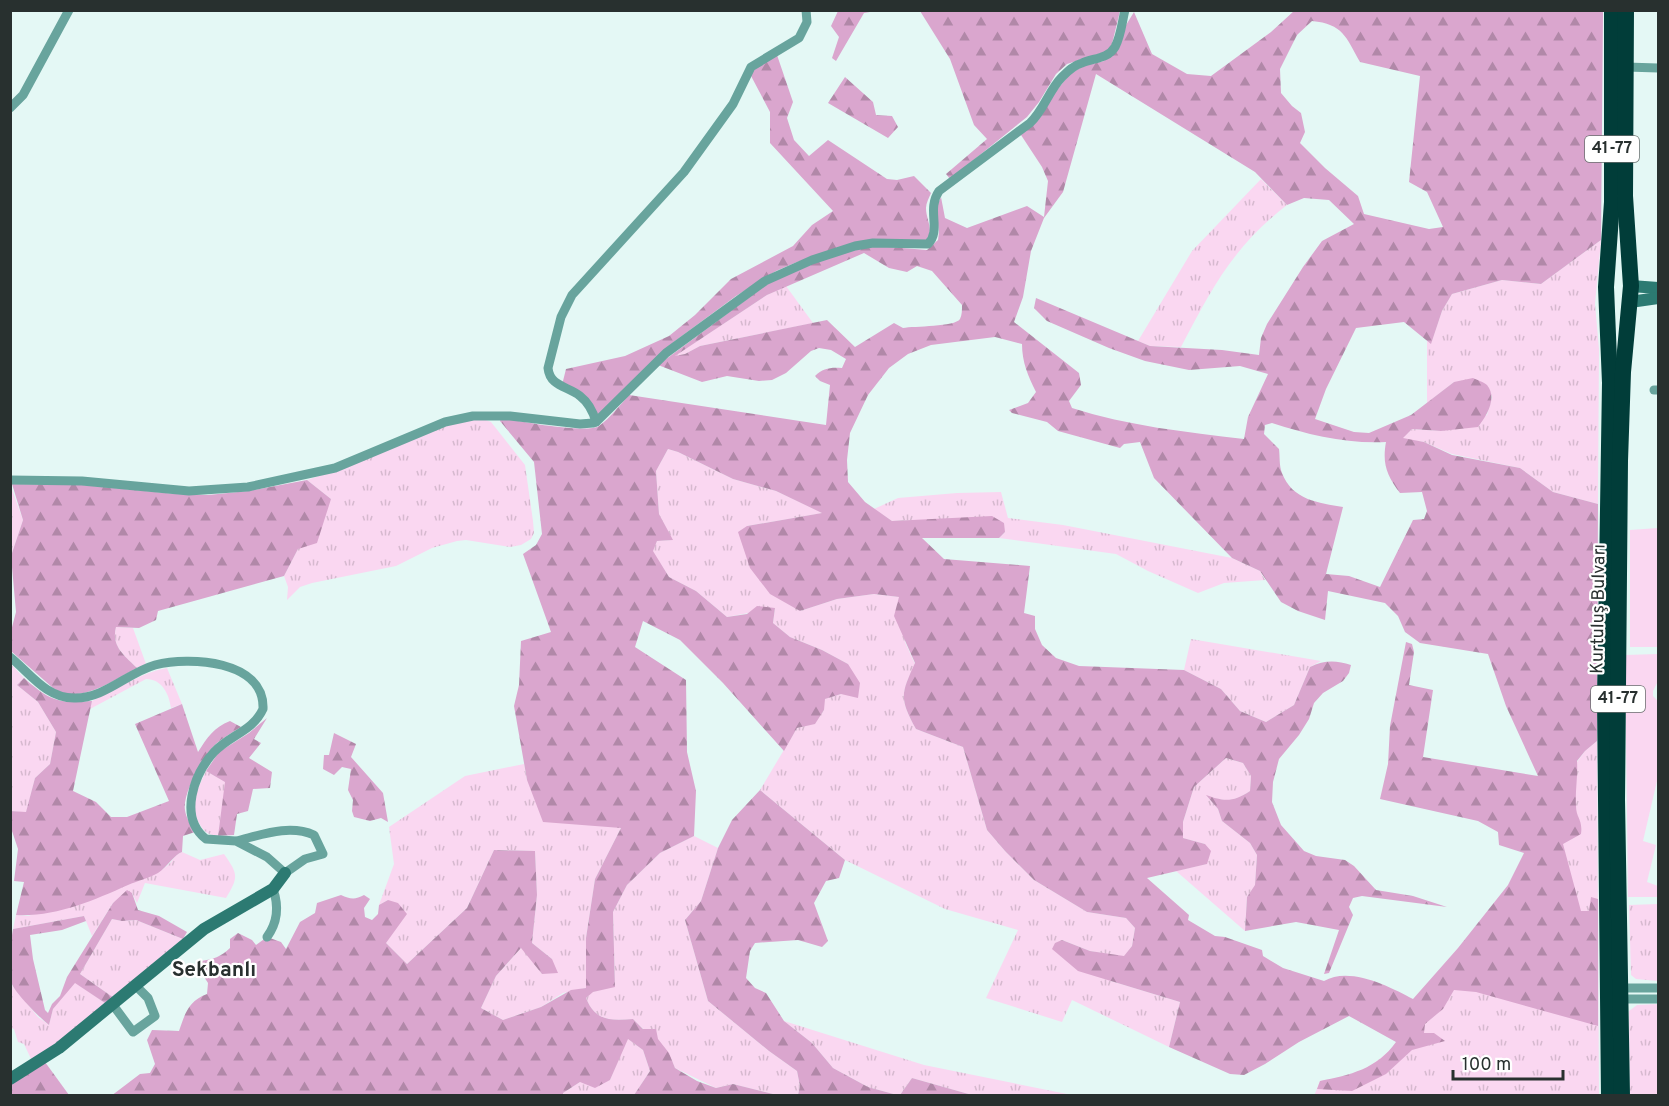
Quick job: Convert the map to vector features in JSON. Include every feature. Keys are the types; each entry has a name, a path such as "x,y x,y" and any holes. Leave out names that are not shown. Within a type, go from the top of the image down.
{"highway":[{"name":"Kurtuluş Bulvarı","path":"1609,1095 1605,674 1610,383 1606,295 1612,202 1612,10"},
{"name":"Kurtuluş Bulvarı","path":"1622,1095 1617,800 1620,461 1623,362 1631,294 1625,196 1626,10"},
{"path":"1606,295 1621,283 1631,294"}],"street":[{"path":"10,108 24,95 69,10"},
{"path":"596,422 586,401 554,382 549,375 563,311 581,285 684,172 733,104 751,67 803,34 807,22 806,10"},
{"path":"10,480 82,481 189,491 226,490 272,483 335,468 445,422 463,417 510,416 580,424 596,422 666,353 765,281 812,260 855,246 873,243 928,244 934,231 932,207 939,191 1030,123 1052,90 1069,70 1082,62 1098,59 1111,52 1116,44 1125,10"},
{"path":"1626,67 1659,68"},
{"path":"1631,294 1659,288"},
{"path":"1631,294 1659,298"},
{"path":"10,657 50,692 74,698 93,695 144,669 170,663 225,666 249,678 255,683 262,697 263,709 252,725 215,751 198,779 190,804 191,814 203,837 209,841 236,841 290,830 304,831 314,835 323,854 305,859 285,873 273,889 204,929 59,1048 10,1079"},
{"path":"236,841 267,857 285,873"},
{"path":"267,937 274,926 277,910 273,889"},
{"path":"113,1005 133,1032 155,1016 148,998 136,986"},
{"path":"1621,994 1659,988"},
{"path":"1621,994 1659,999"}],"green space":[{"path":"838,11 876,11 864,13 836,61 832,58 839,37 831,26"},
{"path":"920,11 1120,11 1112,44 1108,51 1067,64 1056,74 1027,117 950,179 946,174 987,139 974,125 950,59"},
{"path":"1294,11 1603,11 1601,240 1541,284 1502,280 1452,294 1442,311 1431,344 1404,322 1356,328 1326,389 1315,419 1354,432 1369,433 1411,415 1454,382 1473,378 1487,385 1491,396 1487,413 1478,427 1441,431 1412,429 1403,438 1424,442 1452,455 1520,468 1553,492 1598,504 1597,741 1577,761 1576,806 1581,834 1563,844 1581,911 1589,911 1591,897 1598,899 1598,1026 1476,992 1454,990 1443,1009 1425,1024 1424,1033 1434,1033 1445,1041 1412,1050 1386,1074 1352,1091 1317,1089 1320,1081 1372,1065 1396,1042 1349,1016 1299,1042 1244,1075 1230,1074 1169,1047 1180,1002 1078,971 1052,949 1055,943 1062,940 1090,951 1124,956 1132,946 1135,928 1126,918 1087,912 1034,880 987,830 963,747 916,729 907,710 904,696 915,663 894,616 899,597 874,594 837,599 800,611 770,594 750,568 738,532 747,526 822,513 776,491 733,479 668,449 656,471 659,514 673,540 657,541 653,551 669,577 696,591 727,617 747,614 757,606 775,608 773,623 790,637 848,664 860,683 858,698 841,694 825,699 824,710 815,724 797,728 784,751 723,683 680,640 643,621 635,647 686,680 687,752 696,791 694,836 660,853 627,885 613,912 615,987 593,992 586,998 594,1011 605,1018 633,1019 643,1029 656,1029 658,1039 669,1053 675,1068 697,1081 716,1088 733,1084 777,1095 634,1095 650,1071 643,1050 628,1039 610,1080 595,1088 580,1082 563,1095 111,1096 140,1074 150,1073 155,1064 147,1040 152,1030 179,1031 191,1004 207,994 208,983 199,969 201,961 217,957 227,951 230,948 230,939 238,933 252,940 256,945 267,937 281,942 286,949 300,922 315,913 317,903 341,895 358,898 364,895 370,899 364,908 365,917 372,920 378,914 379,905 388,900 398,903 407,914 386,943 407,964 467,908 494,850 535,851 537,895 532,943 552,959 558,973 542,974 521,948 496,976 481,1008 503,1020 541,1007 571,990 586,988 586,938 595,879 621,828 543,822 527,780 514,706 519,685 521,641 551,632 523,554 536,545 542,534 534,462 500,421 501,418 552,426 592,428 603,423 629,395 826,425 830,385 815,376 827,369 842,368 846,359 831,350 819,348 811,351 786,373 772,380 759,381 727,376 702,382 658,365 770,282 808,265 861,247 927,250 938,240 936,208 941,197 945,218 967,228 1027,206 1044,217 1048,181 1042,167 1021,135 1069,75 1083,66 1104,61 1134,12 1152,54 1187,74 1211,76 1271,32","holes":["1312,21 1331,25 1347,39 1360,62 1420,76 1409,182 1427,192 1443,227 1429,229 1364,214 1358,196 1300,143 1305,132 1301,113 1281,93 1280,69 1297,35","1096,74 1255,172 1287,205 1304,198 1329,200 1354,224 1322,241 1303,267 1267,324 1261,338 1259,355 1222,350 1150,346 1036,298 1034,308 1047,321 1145,361 1189,370 1240,366 1268,374 1248,417 1244,439 1136,424 1072,408 1069,401 1081,385 1079,373 1014,322 1023,297 1031,251 1044,218 1063,192","864,253 889,268 907,272 917,266 932,271 962,305 962,312 960,319 951,324 903,328 894,323 855,347 827,320 700,346 685,354 675,356 767,295","995,337 1022,344 1026,369 1036,392 1028,403 1009,410 1012,413 1047,422 1058,431 1120,448 1124,444 1140,442 1154,478 1232,558 1260,571 1281,602 1298,611 1325,620 1328,591 1385,603 1398,616 1405,632 1420,643 1488,654 1506,706 1538,776 1423,757 1433,690 1409,685 1414,652 1412,644 1406,642 1390,726 1388,764 1380,799 1478,821 1498,832 1499,845 1524,853 1508,885 1458,948 1413,999 1381,984 1357,977 1334,977 1324,981 1283,968 1263,956 1262,950 1225,937 1215,936 1188,920 1189,915 1147,878 1207,864 1211,851 1205,844 1183,838 1183,822 1194,787 1226,758 1243,763 1251,776 1250,791 1229,800 1206,795 1218,809 1222,821 1250,843 1257,855 1255,885 1247,897 1245,931 1296,922 1339,930 1324,974 1329,973 1353,915 1349,907 1353,898 1362,896 1447,907 1413,896 1376,890 1354,866 1345,860 1316,856 1304,851 1281,825 1272,802 1273,782 1279,759 1299,735 1309,719 1314,703 1323,693 1343,681 1351,665 1330,661 1310,667 1294,705 1266,722 1240,711 1221,689 1184,670 1079,666 1056,658 1042,645 1035,629 1035,616 1024,613 1030,566 944,559 922,538 999,538 1005,532 1004,523 992,516 892,521 865,502 848,482 847,460 850,433 868,395 889,368 908,354 931,345","1272,423 1328,438 1357,442 1386,442 1385,463 1392,481 1400,493 1422,492 1427,511 1424,519 1413,520 1380,587 1349,576 1326,574 1343,507 1307,499 1292,489 1281,470 1279,449 1264,434 1265,425"]},
{"path":"777,55 793,102 787,118 794,140 809,156 828,140 887,179 897,180 914,176 931,193 926,206 930,230 928,238 924,242 874,239 797,262 776,271 736,296 675,341 597,417 562,385 566,369 625,356 669,336 695,315 731,279 793,246 812,225 833,211 770,143 770,112 750,74 756,67"},
{"path":"845,77 873,102 876,115 892,116 898,127 888,138 828,103"},
{"path":"1261,179 1287,205 1252,237 1225,270 1181,347 1150,346 1138,341 1192,251"},
{"path":"1601,240 1595,304 1599,349 1598,504 1553,492 1520,468 1452,454 1424,442 1401,439 1412,429 1441,431 1487,415 1492,397 1487,386 1454,382 1427,403 1427,341 1431,343 1442,311 1452,294 1502,280 1541,284"},
{"path":"786,286 813,323 700,346 673,357 767,295"},
{"path":"476,419 491,422 525,465 534,533 531,539 521,545 510,547 466,540 457,541 432,548 396,566 300,587 287,600 288,587 284,576 298,549 331,499 307,480 352,465 450,424"},
{"path":"668,449 733,479 776,491 823,513 747,526 800,611 837,599 874,594 899,597 905,642 915,664 904,696 907,710 916,729 963,747 987,830 1034,880 1087,912 1126,918 1135,928 1132,946 1124,957 1090,951 1062,940 1111,981 1180,1002 1169,1047 1072,1000 1062,1022 986,998 1018,930 945,909 845,860 760,790 797,728 815,723 824,710 824,699 841,694 848,664 790,637 773,623 775,608 727,617 696,591 669,577 652,551 657,541 672,540 659,514 656,471"},
{"path":"307,480 331,499 317,543 298,549 284,576 158,611 156,620 139,628 116,627 117,645 137,668 85,693 63,693 53,688 11,651 11,631 16,612 11,556 23,520 12,484 83,485 208,495 248,491"},
{"path":"10,484 23,520 11,556"},
{"path":"1001,492 1008,518 1063,525 1232,558 1260,571 1265,580 1224,583 1198,593 1116,554 999,538 1005,532 931,520 892,521 874,509 898,498"},
{"path":"1658,528 1658,647 1630,647 1630,530"},
{"path":"116,627 133,628 146,664 137,668 123,654 115,640"},
{"path":"1191,639 1321,661 1310,667 1294,705 1266,722 1240,711 1221,689 1184,670"},
{"path":"1658,654 1658,681 1653,696 1658,701 1658,781 1643,841 1656,845 1647,882 1658,886 1658,897 1628,897 1625,655"},
{"path":"10,663 24,678 17,685 38,702 56,732 50,764 35,778 26,813 11,811"},
{"path":"167,668 182,704 171,708 164,688 146,679 90,709 92,701 138,677"},
{"path":"24,678 55,699 71,702 92,701 73,791 96,802 111,817 127,817 169,801 135,724 182,704 198,752 211,733 224,723 230,721 241,727 217,743 200,765 190,785 185,803 186,816 195,832 183,836 182,852 158,873 74,907 31,915 16,915 24,882 14,881 18,849 11,828 10,811 26,812 35,778 50,764 56,732 38,702 17,685"},
{"path":"267,718 254,739 261,743 249,758 272,772 270,788 253,789 248,811 237,814 234,835 218,836 225,782 206,771 219,752 249,733"},
{"path":"334,733 356,744 351,757 383,793 388,822 381,818 370,821 354,817 353,800 348,790 351,769 342,767 334,775 323,769 324,755 329,755"},
{"path":"1597,741 1599,1095 1314,1096 1320,1081 1360,1071 1377,1061 1394,1046 1496,917 1566,777 1585,751"},
{"path":"1226,758 1243,763 1251,776 1250,791 1230,800 1207,796 1218,809 1222,821 1250,843 1257,855 1255,886 1247,897 1245,931 1176,871 1206,864 1205,844 1183,838 1183,822 1194,787"},
{"path":"524,764 527,780 621,828 595,879 586,938 586,988 563,993 541,1007 503,1020 481,1008 496,976 522,947 542,974 552,959 532,943 537,895 535,851 494,850 467,908 407,964 386,943 388,900 379,905 394,864 389,827 465,776"},
{"path":"206,771 226,782 218,836 209,834 203,829 194,809 197,790"},
{"path":"760,790 845,860 839,878 826,881 814,903 828,941 822,947 798,940 755,943 750,951 746,978 755,988 766,993 784,1021 812,1043 833,1068 868,1087 897,1095 798,1095 800,1086 797,1071 708,1001 685,920 701,901 718,848 732,820"},
{"path":"694,836 718,848 701,901 685,920 708,1001 797,1071 800,1086 798,1095 777,1095 733,1084 716,1088 675,1068 662,1045 633,1019 605,1018 594,1011 586,998 592,992 615,986 613,912 627,885 660,853"},
{"path":"182,852 200,860 224,854 235,876 226,898 145,883 137,903 132,893 113,903 92,936 84,916 13,929 16,915 28,916 146,878 164,868"},
{"path":"127,890 132,893 138,910 159,916 187,932 183,939 136,920 112,919 80,974 114,998 108,1005 75,983 53,1009 49,1025 22,998 11,982 9,963 13,929 84,916 86,921 62,930 30,935 33,959 45,1010 48,1013 52,1004 60,996 67,977 113,903"},
{"path":"1658,904 1658,981 1636,979 1631,975 1629,905"},
{"path":"112,919 136,920 183,939 114,998 80,974"},
{"path":"75,982 108,1005 32,1061 24,1044 18,1042 14,1029 11,1028 10,983 38,1017 49,1025 53,1009"},
{"path":"1658,1004 1658,1095 1630,1095 1629,1011 1637,1005"},
{"path":"784,1021 924,1065 1072,1095 972,1095 912,1078 900,1095 897,1095 868,1087 833,1068 812,1043"},
{"path":"627,1038 643,1050 650,1071 634,1095 563,1096 563,1093 580,1082 610,1080"},
{"path":"45,1062 69,1095 11,1095 10,1082"},
{"path":"912,1078 972,1095 900,1095"}],"district":[{"name":"Sekbanlı","path":"214,970"}]}
